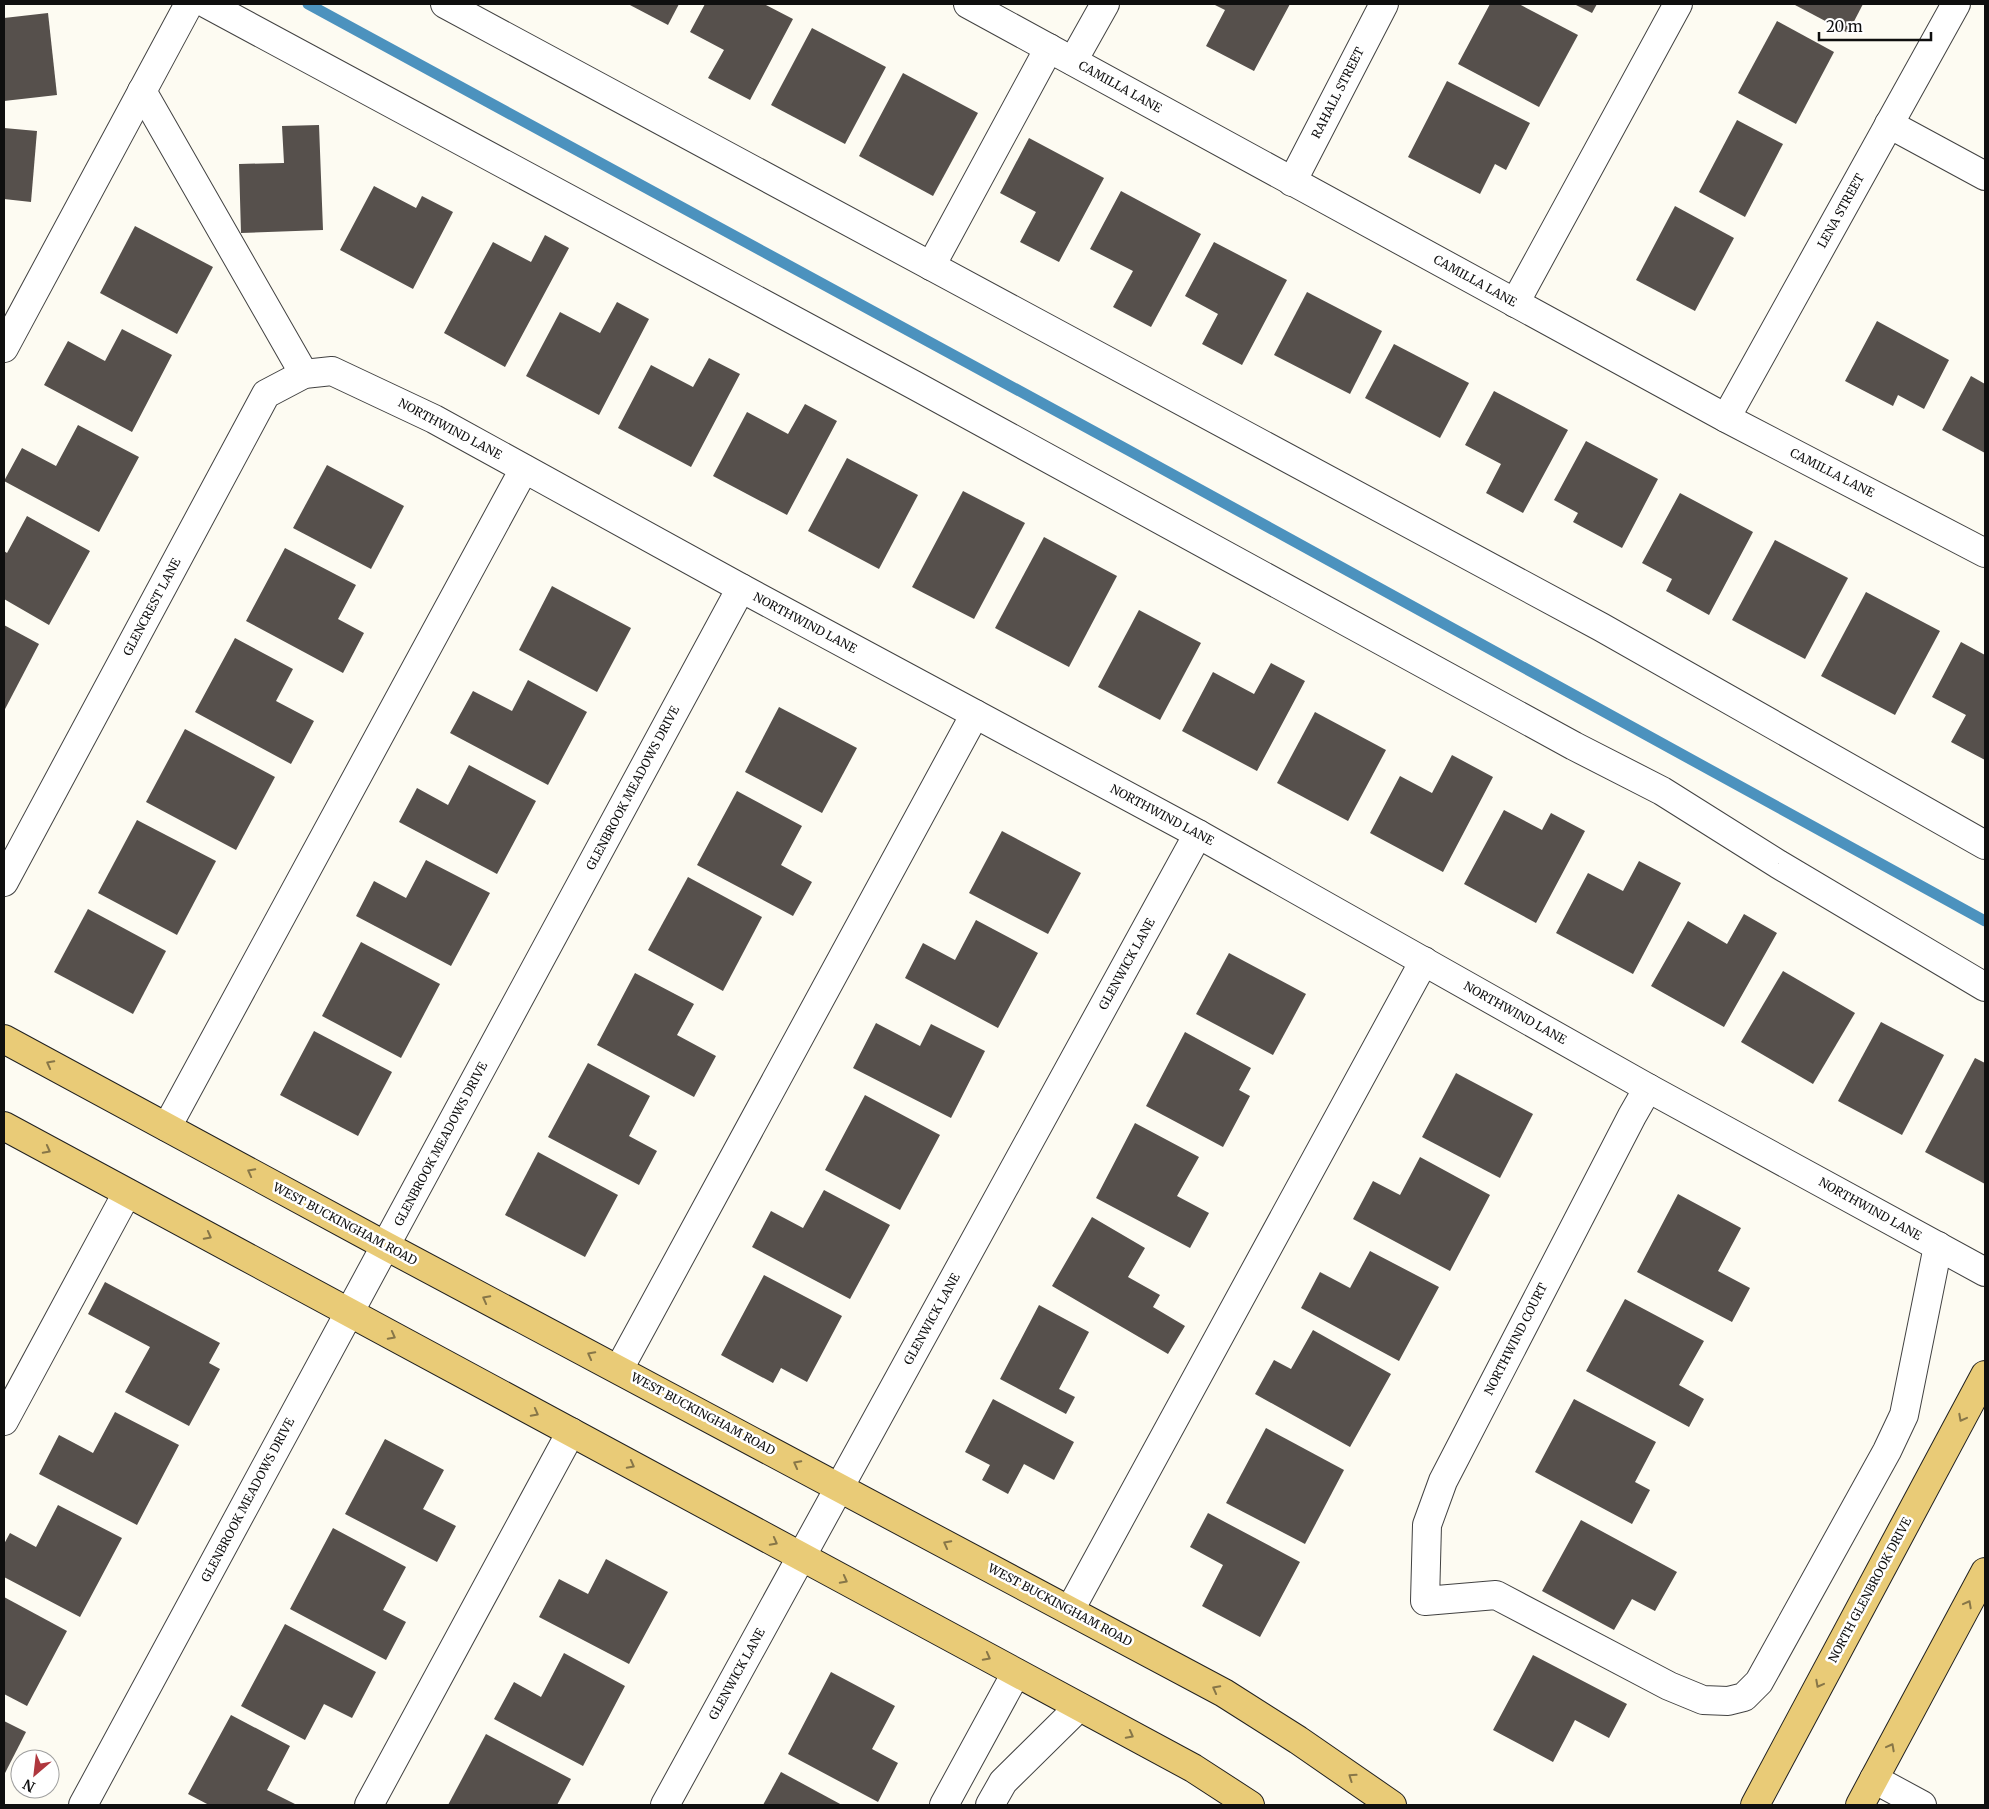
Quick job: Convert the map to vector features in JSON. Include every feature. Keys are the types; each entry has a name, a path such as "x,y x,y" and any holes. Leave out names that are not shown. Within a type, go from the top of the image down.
{"main road":[{"name":"WEST BUCKINGHAM ROAD","path":"4,1039 386,1246 1224,1692 1392,1805"},
{"path":"4,1126 1193,1768 1250,1805"},
{"name":"NORTH GLENBROOK DRIVE","path":"1755,1805 1985,1375"},
{"path":"1860,1805 1985,1572"}],"street":[{"path":"4,348 189,4"},
{"path":"207,4 905,380 1574,746 1662,791 1778,864 1985,987"},
{"path":"445,4 1601,627 1985,845"},
{"name":"CAMILLA LANE","path":"968,4 1726,418 1985,553"},
{"path":"1073,61 1105,4"},
{"name":"RAHALL STREET","path":"1292,182 1384,4"},
{"path":"1514,303 1678,4"},
{"name":"LENA STREET","path":"1726,418 1956,4"},
{"path":"931,266 1049,48"},
{"path":"142,91 304,374"},
{"path":"1889,124 1985,176"},
{"name":"GLENCREST LANE","path":"4,882 266,394 304,374 332,371"},
{"name":"NORTHWIND LANE","path":"332,371 434,419 741,588 1198,834 1648,1088 1985,1272"},
{"path":"167,1127 524,468"},
{"name":"GLENBROOK MEADOWS DRIVE","path":"83,1805 741,588"},
{"path":"619,1369 975,714"},
{"name":"GLENWICK LANE","path":"665,1805 1198,834"},
{"path":"1070,1610 1424,961"},
{"name":"NORTHWIND COURT","path":"1648,1088 1443,1481 1427,1525 1425,1601 1496,1595 1669,1686 1703,1700 1728,1701 1744,1697 1759,1682 1887,1451 1904,1415 1938,1246"},
{"path":"4,1421 127,1193"},
{"path":"369,1805 571,1432"},
{"path":"944,1805 1016,1673"},
{"path":"990,1805 1003,1782 1079,1707"},
{"path":"1874,1778 1922,1805"}],"building":[{"path":"628,4 679,4 668,25"},
{"path":"705,4 764,4 793,19 750,100 708,78 724,50 690,32"},
{"path":"1213,4 1290,4 1254,71 1206,46 1225,10"},
{"path":"1490,4 1519,4 1578,35 1539,107 1458,64"},
{"path":"1574,4 1597,4 1592,13"},
{"path":"1796,4 1863,4 1848,33"},
{"path":"48,13 57,95 4,101 4,18"},
{"path":"1777,21 1834,52 1796,124 1738,93"},
{"path":"812,28 886,67 845,144 771,105"},
{"path":"903,73 978,113 933,196 859,156"},
{"path":"1447,81 1530,123 1506,170 1495,164 1480,194 1408,157"},
{"path":"1737,120 1783,144 1745,217 1699,192"},
{"path":"319,125 323,230 241,233 239,164 284,163 282,126"},
{"path":"4,128 37,131 31,202 4,199"},
{"path":"1029,138 1104,178 1059,262 1020,242 1036,212 1000,193"},
{"path":"374,186 416,208 422,196 453,212 413,289 340,250"},
{"path":"1121,191 1201,234 1151,327 1113,307 1133,271 1090,249"},
{"path":"1675,206 1734,238 1695,311 1636,280"},
{"path":"135,226 213,267 177,334 100,293"},
{"path":"545,235 569,248 505,367 444,333 493,242 531,262"},
{"path":"1214,242 1287,280 1242,365 1202,344 1218,314 1185,296"},
{"path":"1307,292 1382,331 1350,394 1274,355"},
{"path":"617,302 649,319 599,415 526,376 560,312 600,333"},
{"path":"1877,321 1949,360 1924,409 1898,395 1893,406 1845,381"},
{"path":"122,329 172,355 132,432 44,385 68,341 105,361"},
{"path":"1394,344 1469,383 1440,438 1365,398"},
{"path":"709,358 740,374 691,467 618,428 651,365 693,387"},
{"path":"1971,376 1985,384 1985,453 1942,430"},
{"path":"1494,391 1568,430 1523,513 1486,493 1501,464 1465,445"},
{"path":"805,404 837,421 787,515 713,476 747,412 788,434"},
{"path":"78,425 139,457 99,532 4,481 22,448 56,466"},
{"path":"1586,441 1658,479 1622,548 1573,522 1578,513 1554,500"},
{"path":"847,458 918,495 879,569 808,531"},
{"path":"327,465 404,506 371,569 293,528"},
{"path":"963,491 1025,523 974,619 912,587"},
{"path":"1680,493 1753,532 1709,615 1666,591 1672,579 1642,563"},
{"path":"27,516 90,551 49,625 4,599 4,551 7,553"},
{"path":"1044,537 1117,576 1069,667 995,628"},
{"path":"1775,540 1848,578 1805,659 1732,620"},
{"path":"285,548 356,585 338,619 364,633 343,673 246,621"},
{"path":"552,586 631,628 597,692 519,650"},
{"path":"1866,592 1940,631 1895,715 1821,676"},
{"path":"1139,610 1201,643 1160,720 1098,687"},
{"path":"4,625 39,644 4,711"},
{"path":"235,638 293,669 276,701 314,721 291,764 195,712"},
{"path":"1961,642 1985,655 1985,760 1951,742 1966,715 1932,697"},
{"path":"1271,663 1305,681 1257,771 1182,731 1213,672 1254,694"},
{"path":"528,680 587,712 548,785 450,733 473,691 512,711"},
{"path":"779,707 857,748 822,813 745,772"},
{"path":"1315,712 1386,750 1348,821 1277,783"},
{"path":"185,729 275,777 236,850 146,802"},
{"path":"1452,755 1493,777 1443,872 1370,833 1400,776 1432,793"},
{"path":"469,765 536,801 497,874 399,822 417,788 448,805"},
{"path":"737,791 802,826 781,865 812,882 793,916 697,865"},
{"path":"1504,810 1542,830 1551,813 1585,831 1536,923 1464,884"},
{"path":"137,820 216,861 177,935 98,893"},
{"path":"1002,831 1081,873 1048,934 969,893"},
{"path":"426,860 490,893 451,966 356,916 374,881 406,898"},
{"path":"1639,861 1681,883 1633,974 1556,933 1588,873 1623,891"},
{"path":"688,877 762,917 723,991 648,950"},
{"path":"88,909 166,951 133,1014 54,972"},
{"path":"1744,914 1777,933 1724,1027 1651,986 1688,921 1727,944"},
{"path":"976,920 1038,953 998,1028 905,978 923,943 955,960"},
{"path":"361,942 440,984 401,1058 322,1016"},
{"path":"1229,953 1306,994 1273,1055 1196,1014"},
{"path":"1783,971 1855,1013 1813,1084 1741,1042"},
{"path":"635,973 694,1004 677,1035 716,1056 694,1097 597,1045"},
{"path":"1881,1022 1944,1055 1902,1135 1838,1101"},
{"path":"876,1023 920,1046 931,1024 985,1051 951,1118 853,1068"},
{"path":"314,1031 392,1072 358,1136 280,1095"},
{"path":"1185,1032 1251,1068 1239,1090 1250,1096 1223,1147 1146,1106"},
{"path":"1975,1058 1985,1063 1985,1184 1925,1152"},
{"path":"588,1063 650,1096 629,1136 657,1151 639,1185 548,1137"},
{"path":"1456,1073 1533,1114 1500,1178 1422,1137"},
{"path":"865,1095 940,1135 900,1210 825,1170"},
{"path":"1135,1123 1199,1157 1177,1196 1209,1213 1190,1248 1096,1198"},
{"path":"538,1152 618,1195 585,1257 505,1215"},
{"path":"1420,1157 1490,1195 1450,1271 1353,1219 1373,1181 1400,1195"},
{"path":"824,1190 890,1225 850,1299 752,1247 771,1211 803,1228"},
{"path":"1678,1194 1741,1228 1718,1271 1750,1288 1732,1322 1637,1272"},
{"path":"1092,1217 1145,1248 1128,1277 1160,1295 1153,1307 1185,1326 1168,1354 1052,1286"},
{"path":"1370,1251 1439,1287 1399,1361 1301,1308 1320,1272 1350,1288"},
{"path":"764,1275 842,1316 807,1382 781,1368 773,1383 721,1355"},
{"path":"105,1282 220,1343 209,1363 220,1369 189,1426 125,1392 150,1347 88,1314"},
{"path":"1625,1299 1704,1341 1679,1385 1704,1399 1689,1427 1586,1371"},
{"path":"1039,1305 1089,1332 1059,1389 1075,1397 1066,1414 1000,1379"},
{"path":"1313,1330 1391,1374 1350,1447 1255,1394 1274,1360 1291,1369"},
{"path":"993,1399 1074,1442 1054,1480 1024,1464 1008,1494 982,1480 990,1465 965,1452"},
{"path":"1574,1399 1656,1442 1635,1482 1650,1490 1632,1524 1535,1472"},
{"path":"115,1412 179,1445 137,1525 39,1474 59,1435 93,1453"},
{"path":"1266,1428 1344,1470 1305,1544 1226,1503"},
{"path":"385,1439 444,1470 423,1509 456,1526 437,1562 345,1514"},
{"path":"58,1505 122,1538 80,1617 4,1577 4,1544 10,1533 36,1547"},
{"path":"1208,1513 1300,1562 1260,1637 1202,1606 1223,1565 1190,1547"},
{"path":"1581,1520 1677,1572 1655,1611 1632,1599 1614,1630 1542,1591"},
{"path":"333,1528 406,1567 383,1610 406,1622 386,1660 290,1609"},
{"path":"606,1559 668,1592 629,1664 539,1617 559,1579 588,1594"},
{"path":"4,1597 67,1631 27,1706 4,1694"},
{"path":"285,1624 376,1672 352,1718 324,1704 305,1740 241,1706"},
{"path":"564,1653 625,1686 583,1766 494,1719 514,1682 541,1697"},
{"path":"1533,1655 1627,1704 1609,1738 1575,1720 1553,1762 1493,1730"},
{"path":"831,1672 895,1706 872,1749 898,1763 878,1802 788,1754"},
{"path":"231,1715 290,1746 267,1790 297,1805 209,1805 188,1794"},
{"path":"4,1721 26,1732 17,1749 10,1749 10,1763 4,1775"},
{"path":"486,1734 571,1779 557,1805 448,1805"},
{"path":"781,1772 842,1805 763,1805"}],"waterway":[{"path":"308,4 1128,450 1985,921"}]}
